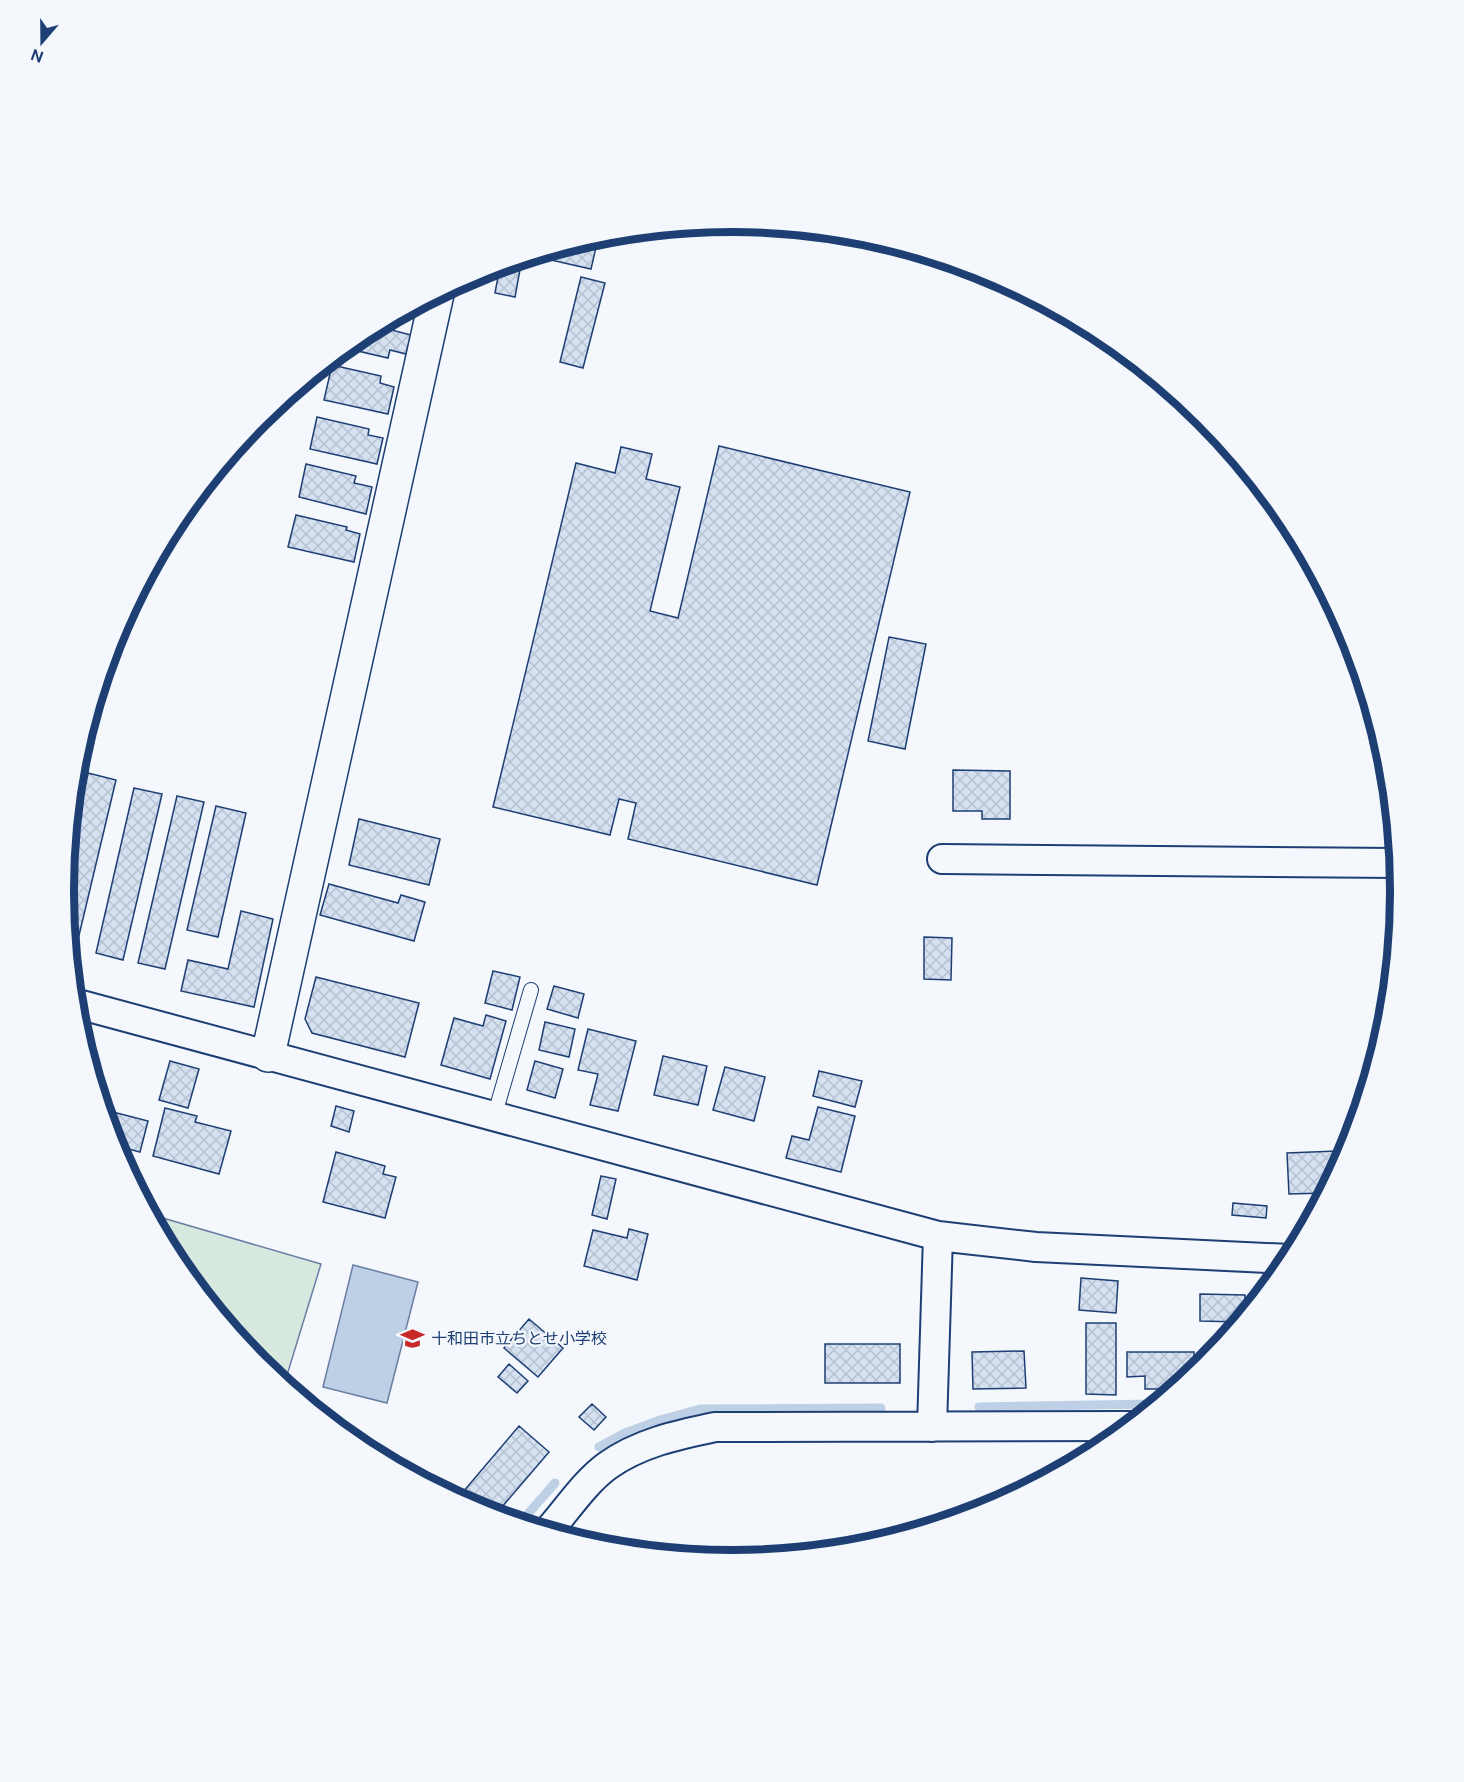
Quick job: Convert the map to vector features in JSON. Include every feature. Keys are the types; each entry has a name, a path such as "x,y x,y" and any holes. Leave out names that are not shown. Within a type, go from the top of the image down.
{"street":[{"path":"268,1055 435,303"},
{"path":"942,859 1389,864"},
{"path":"84,1007 938,1236 1036,1247 1279,1258"},
{"path":"932,1427 938,1236"},
{"path":"554,1525 607,1467 634,1450 669,1436 715,1427 1115,1426"}],"lane":[{"path":"494,1117 531,990"}],"shaded area":[{"path":"161,1217 321,1264 287,1376 266,1357 210,1292 184,1257"}],"water":[{"path":"353,1265 418,1282 387,1403 323,1387"}],"building":[{"path":"596,247 591,269 547,259"},
{"path":"520,267 515,297 495,293 498,276"},
{"path":"581,277 605,283 583,368 560,362"},
{"path":"389,329 411,335 406,354 390,350 388,358 356,351"},
{"path":"335,366 381,376 380,383 394,387 388,414 324,400 331,369"},
{"path":"317,417 369,429 368,435 383,438 377,464 310,449"},
{"path":"719,446 910,492 817,885 628,839 636,803 619,799 610,835 493,807 576,463 615,473 621,447 652,454 646,479 680,487 650,611 678,618"},
{"path":"306,464 356,476 354,483 372,487 366,514 299,497"},
{"path":"296,515 347,527 346,530 360,534 354,562 288,547"},
{"path":"889,637 926,644 905,749 868,741"},
{"path":"953,770 1010,771 1010,819 982,819 982,811 953,811"},
{"path":"88,773 116,780 76,947 74,891 78,813"},
{"path":"134,788 162,794 123,960 96,953"},
{"path":"177,796 204,802 165,969 138,963"},
{"path":"216,806 246,813 218,937 187,930"},
{"path":"359,819 440,839 429,885 349,865"},
{"path":"329,884 398,903 401,895 425,902 414,941 320,915"},
{"path":"241,911 273,919 254,1007 181,991 188,960 228,969"},
{"path":"924,937 952,938 951,980 924,979"},
{"path":"493,971 520,977 512,1010 485,1003"},
{"path":"316,977 419,1003 405,1057 312,1033 305,1019"},
{"path":"554,986 584,994 578,1018 547,1009"},
{"path":"486,1015 506,1021 490,1079 441,1065 454,1018 483,1026"},
{"path":"545,1022 575,1029 569,1057 539,1050"},
{"path":"588,1029 636,1041 618,1111 590,1105 598,1074 578,1070"},
{"path":"663,1056 707,1066 698,1105 654,1095"},
{"path":"170,1061 199,1069 188,1108 159,1100"},
{"path":"535,1061 563,1069 555,1098 527,1090"},
{"path":"725,1067 765,1077 754,1121 713,1110"},
{"path":"819,1071 862,1081 855,1107 813,1096"},
{"path":"336,1106 354,1111 349,1132 331,1126"},
{"path":"818,1107 855,1116 841,1172 786,1158 792,1136 809,1140"},
{"path":"165,1108 197,1116 195,1122 231,1131 219,1174 153,1156"},
{"path":"113,1112 148,1121 140,1152 126,1148"},
{"path":"1337,1151 1317,1193 1289,1194 1287,1153"},
{"path":"336,1152 385,1166 383,1174 396,1177 385,1218 323,1202"},
{"path":"601,1176 616,1179 607,1219 592,1215"},
{"path":"1233,1203 1267,1206 1266,1218 1232,1215"},
{"path":"629,1229 648,1234 637,1280 584,1266 593,1230 627,1238"},
{"path":"1081,1278 1118,1281 1116,1313 1079,1310"},
{"path":"1200,1294 1245,1295 1245,1303 1230,1322 1200,1321"},
{"path":"529,1319 563,1348 538,1377 504,1348"},
{"path":"1086,1323 1116,1323 1116,1395 1086,1394"},
{"path":"825,1344 900,1344 900,1383 825,1383"},
{"path":"1024,1351 1026,1388 973,1389 972,1352"},
{"path":"1127,1352 1194,1352 1194,1361 1162,1389 1145,1389 1145,1376 1127,1377"},
{"path":"509,1364 528,1381 517,1393 498,1377"},
{"path":"592,1404 606,1417 594,1430 579,1417"},
{"path":"519,1426 549,1452 501,1508 463,1492"}],"waterway":[{"path":"979,1407 1144,1404"},
{"path":"599,1447 625,1433 700,1409 881,1408"},
{"path":"526,1517 555,1483"}],"place":[{"name":"十和田市立ちとせ小学校","path":"413,1338"}]}
